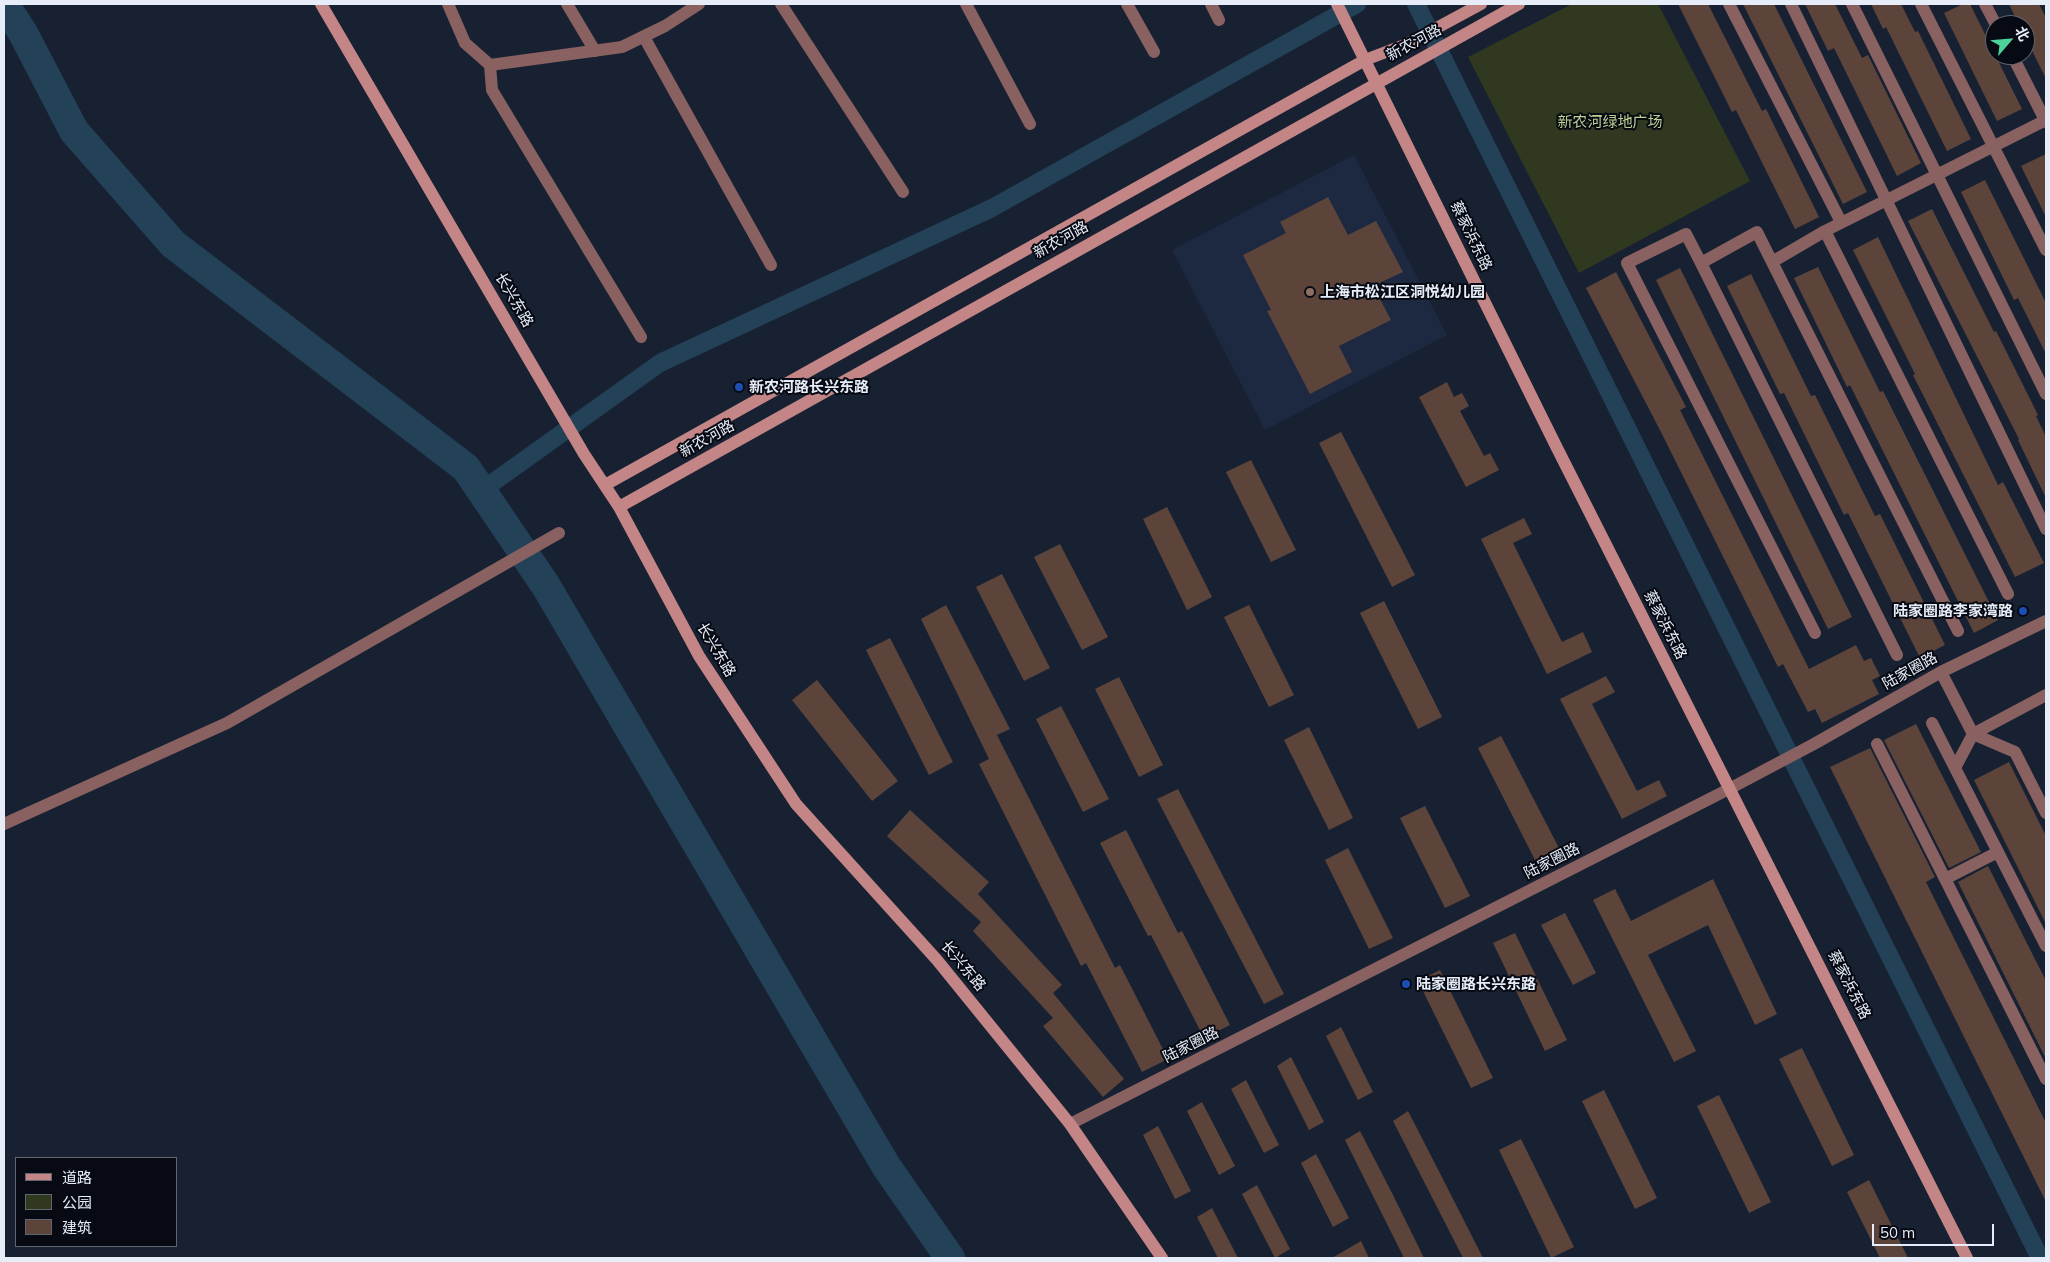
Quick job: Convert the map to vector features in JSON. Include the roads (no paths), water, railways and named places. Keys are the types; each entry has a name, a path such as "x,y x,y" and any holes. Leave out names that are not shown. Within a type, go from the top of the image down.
{"street":[{"name":"长兴东路","path":"321,4 584,454 618,507 699,656 796,804 937,960 1070,1124 1162,1258"},
{"path":"448,4 465,44 490,65 492,90 641,337"},
{"path":"567,4 595,52"},
{"path":"490,65 622,47 699,4"},
{"path":"781,4 903,192"},
{"path":"966,4 1030,124"},
{"path":"1127,4 1154,52"},
{"path":"1211,4 1219,20"},
{"name":"蔡家浜东路","path":"1337,4 1730,789 1968,1258"},
{"name":"新农河路","path":"605,485 1365,60 1407,44 1481,4"},
{"name":"新农河路","path":"618,507 1376,82 1519,4"},
{"path":"1729,4 1841,222"},
{"path":"1791,4 2046,529"},
{"path":"1852,4 2046,394"},
{"path":"1921,4 2046,250"},
{"path":"644,36 771,265"},
{"path":"1772,262 1841,222 2046,121 2017,65"},
{"path":"1824,231 2008,594"},
{"path":"1700,263 1757,232 1958,631"},
{"path":"1815,633 1627,263 1686,234 1897,655"},
{"path":"4,824 227,723 460,592 559,533"},
{"name":"陆家圈路","path":"1070,1124 1730,789 1941,672 2046,621"},
{"path":"1941,672 1973,734 2015,752 2046,813"},
{"path":"1955,768 1973,734 2046,695"},
{"path":"1932,723 2046,946"},
{"path":"1877,744 2046,1079"},
{"path":"1945,879 1998,852"}],"waterway":[{"path":"4,4 23,33 74,131 173,244 466,468 546,586 886,1166 950,1258"},
{"path":"481,491 660,363 992,208 1357,4"},
{"path":"1416,4 2040,1258"}],"place":[{"name":"上海市松江区洞悦幼儿园","path":"1310,292"},
{"name":"新农河路长兴东路","path":"739,387"},
{"name":"陆家圈路李家湾路","path":"2023,611"},
{"name":"陆家圈路长兴东路","path":"1406,984"}],"park label":[{"name":"新农河绿地广场","path":"1610,122"}]}
